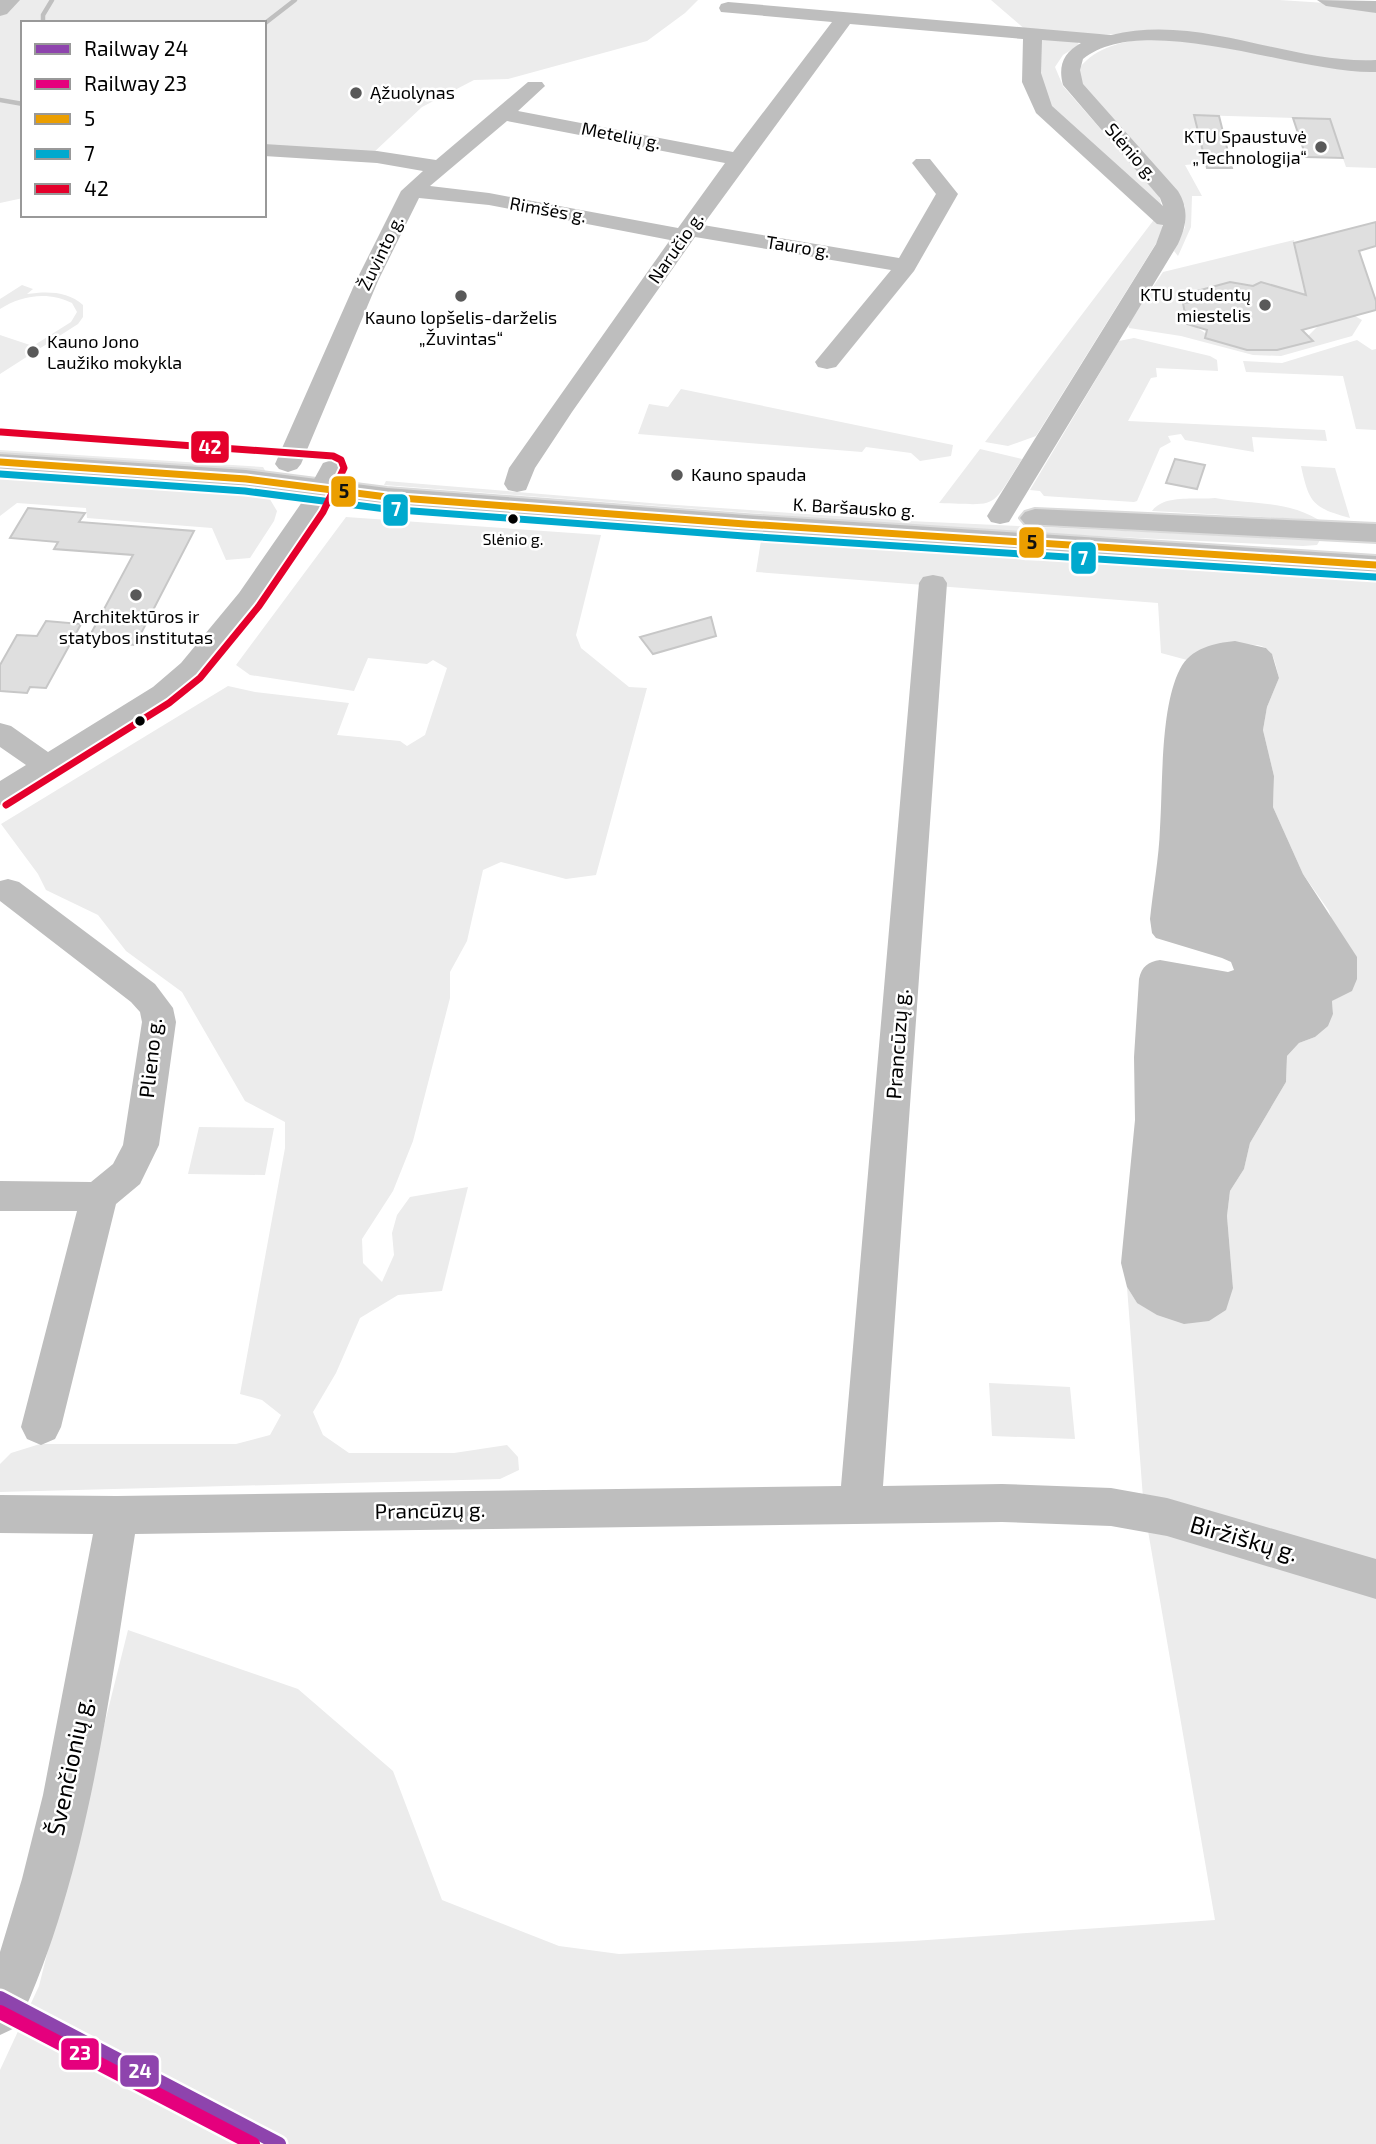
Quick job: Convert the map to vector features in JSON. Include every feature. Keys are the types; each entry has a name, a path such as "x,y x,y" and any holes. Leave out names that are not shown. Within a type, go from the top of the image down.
{"main road":[{"path":"0,444 288,464 327,478"},
{"path":"0,462 246,479 327,478"},
{"name":"K. Baršausko g.","path":"327,478 517,484 1000,516 1370,532"},
{"name":"K. Baršausko g.","path":"327,478 387,497 745,524 1374,565"},
{"path":"1370,532 1374,565"}],"street":[{"path":"0,10 11,0"},
{"path":"1326,0 1376,8"},
{"path":"728,8 1111,40"},
{"name":"Naručio g.","path":"517,484 522,468 560,411 738,159 845,18"},
{"path":"1000,516 1174,229 1043,109 1033,92 1030,73 1033,34"},
{"name":"Slėnio g.","path":"1174,229 1177,212 1170,196 1082,95 1071,78 1069,64 1074,55 1083,49 1131,36 1176,36 1326,63 1376,66"},
{"name":"Žuvinto g.","path":"288,464 367,281 412,191 535,86"},
{"name":"Metelių g.","path":"503,114 738,159"},
{"path":"266,150 377,157 440,167"},
{"path":"827,362 906,265 947,194 923,163"},
{"name":"Rimšės g.","path":"412,191 489,199 687,232"},
{"name":"Tauro g.","path":"687,232 906,265"},
{"path":"0,795 163,693 191,669 250,599 327,478"},
{"name":"Prancūzų g.","path":"860,1505 868,1434 933,583"},
{"path":"0,733 48,766"},
{"name":"Plieno g.","path":"8,890 142,993 156,1008 159,1022 141,1145 127,1174 99,1197"},
{"path":"0,1196 99,1197 41,1427"},
{"name":"Prancūzų g.","path":"0,1514 117,1515 1002,1503 1111,1507"},
{"name":"Biržiškų g.","path":"1111,1507 1167,1517 1376,1579"},
{"name":"Švenčionių g.","path":"2,2004 24,1954 71,1773 117,1515"}],"shaded area":[{"name":"Ąžuolynas","path":"0,0 698,0 647,41 508,79 474,80 422,107 372,154 266,148 266,21 21,21 21,198 0,203"},
{"path":"991,0 1279,0 1342,4 1376,13 1376,61 1332,60 1118,34 1081,35 1027,31"},
{"path":"1038,36 1077,41 1079,45 1063,55 1055,67 1063,86 1159,196 1162,207 1049,106 1041,92"},
{"path":"1145,39 1185,41 1376,70 1376,168 1346,167 1329,119 1194,115 1206,163 1185,165 1202,196 1192,196 1191,227 1178,256 1174,251 1185,227 1185,206 1090,100 1077,72 1090,58 1106,48"},
{"path":"1156,217 1165,229 1036,436 1008,446 985,442"},
{"path":"1294,240 1297,258 1322,265 1314,297 1261,282 1253,286 1230,282 1197,290 1199,296 1194,302 1195,326 1205,333 1205,338 1247,348 1271,349 1313,341 1308,336 1318,326 1355,316 1362,320 1352,336 1281,356 1253,355 1181,336 1129,328 1128,324 1163,272"},
{"path":"22,285 33,289 27,294 50,292 77,300 83,305 83,317 78,324 0,374 0,335 33,346 71,322 77,312 72,303 45,296 17,300 0,309 0,299"},
{"path":"1134,338 1210,356 1217,360 1218,371 1156,368 1157,377 1151,378 1128,421 1325,430 1327,441 1252,437 1254,452 1185,440 1181,434 1168,436 1171,442 1160,448 1137,501 1044,496 1040,491 1030,490 1119,341"},
{"path":"1357,340 1372,350 1376,349 1376,430 1356,429 1343,376 1246,372 1243,361 1282,363"},
{"path":"681,389 953,445 951,456 920,461 911,453 866,447 862,452 638,434 649,404 668,407"},
{"path":"980,449 1022,459 1004,488 991,501 973,504 939,503"},
{"path":"0,450 263,467 266,472 0,455"},
{"path":"1301,466 1335,468 1350,518 1328,511 1315,502 1310,496"},
{"path":"0,472 265,491 277,511 274,521 250,558 226,560 212,528 87,518 86,508 17,503 0,516"},
{"path":"386,481 909,521 1320,540 1317,545 1303,546 973,530 384,485"},
{"path":"1215,498 1281,506 1319,520 1152,511 1164,502 1172,500"},
{"path":"346,517 601,535 576,635 581,648 629,687 647,688 596,875 566,879 501,862 483,870 467,941 450,972 450,998 413,1141 393,1191 362,1239 363,1263 382,1282 394,1255 392,1233 397,1215 410,1197 468,1187 442,1291 398,1295 360,1318 336,1373 313,1412 323,1435 349,1453 454,1453 507,1445 518,1457 519,1470 500,1479 0,1492 0,1464 11,1453 40,1444 236,1444 270,1435 281,1415 262,1400 240,1394 285,1148 285,1122 245,1101 182,992 126,951 98,915 46,890 38,874 1,824 228,686 255,692 349,703 337,735 400,741 407,746 425,735 447,668 433,660 427,664 368,658 354,691 250,675 236,665"},
{"path":"762,534 1376,576 1376,1565 1143,1498 1127,1287 1137,1303 1233,1288 1227,1216 1230,1191 1244,1169 1250,1143 1286,1082 1287,1056 1299,1043 1315,1037 1333,1014 1332,1001 1352,990 1329,911 1303,874 1273,807 1274,776 1263,730 1267,707 1279,678 1271,654 1259,645 1214,649 1187,660 1161,653 1158,603 756,572"},
{"path":"1235,641 1266,648 1272,654 1279,678 1267,707 1263,730 1274,776 1273,807 1303,874 1357,957 1357,979 1352,991 1332,1001 1333,1014 1328,1026 1315,1037 1299,1043 1287,1056 1286,1082 1250,1143 1244,1169 1230,1191 1227,1216 1233,1288 1226,1310 1209,1321 1184,1324 1157,1315 1137,1303 1127,1287 1121,1263 1135,1120 1134,1057 1139,979 1146,965 1160,960 1228,972 1234,970 1231,962 1222,958 1156,938 1152,933 1150,919 1159,839 1166,725 1174,685 1180,669 1190,656 1211,645"},
{"path":"199,1127 274,1128 265,1175 188,1174"},
{"path":"989,1383 1070,1387 1075,1439 992,1436"},
{"path":"1147,1525 1376,1594 1376,2144 0,2144 0,2070 39,1986 128,1630 298,1689 393,1771 442,1900 559,1946 619,1954 913,1941 1215,1920"}],"building":[{"path":"1194,115 1219,116 1232,168 1207,168"},
{"path":"1293,118 1330,119 1343,158 1306,157"},
{"path":"1376,222 1376,246 1359,251 1376,301 1376,310 1302,330 1313,341 1277,350 1247,350 1205,338 1207,330 1187,324 1183,303 1201,301 1197,291 1230,282 1253,286 1261,282 1306,295 1294,243"},
{"path":"1175,459 1205,465 1197,489 1166,483"},
{"name":"Architektūros ir statybos institutas","path":"28,508 85,513 79,522 194,531 135,645 87,641 133,555 54,549 58,542 10,538"},
{"path":"711,617 716,636 653,654 640,637"},
{"path":"46,621 81,624 46,688 30,687 27,693 0,691 0,665 17,635 37,636"}],"waterway":[{"path":"43,21 43,15 52,0"},
{"path":"266,22 295,0"},
{"path":"0,100 21,104"}],"rail line":[{"name":"24","path":"0,1998 279,2144"},
{"name":"23","path":"0,2012 253,2144"}],"transit line":[{"name":"42","path":"1,432 333,456 341,460 344,468 323,512 259,606 200,678 169,703 6,805"},
{"name":"5","path":"0,462 246,479 387,497 745,524 1376,565"},
{"name":"7","path":"0,474 245,491 386,509 744,536 1375,577"}],"place":[{"name":"Ąžuolynas","path":"356,93"},
{"name":"KTU Spaustuvė „Technologija“","path":"1321,147"},
{"name":"Kauno lopšelis-darželis „Žuvintas“","path":"461,296"},
{"name":"KTU studentų miestelis","path":"1265,305"},
{"name":"Kauno Jono Laužiko mokykla","path":"33,352"},
{"name":"Kauno spauda","path":"677,475"},
{"name":"Slėnio g.","path":"513,519"},
{"name":"Architektūros ir statybos institutas","path":"136,595"}]}
